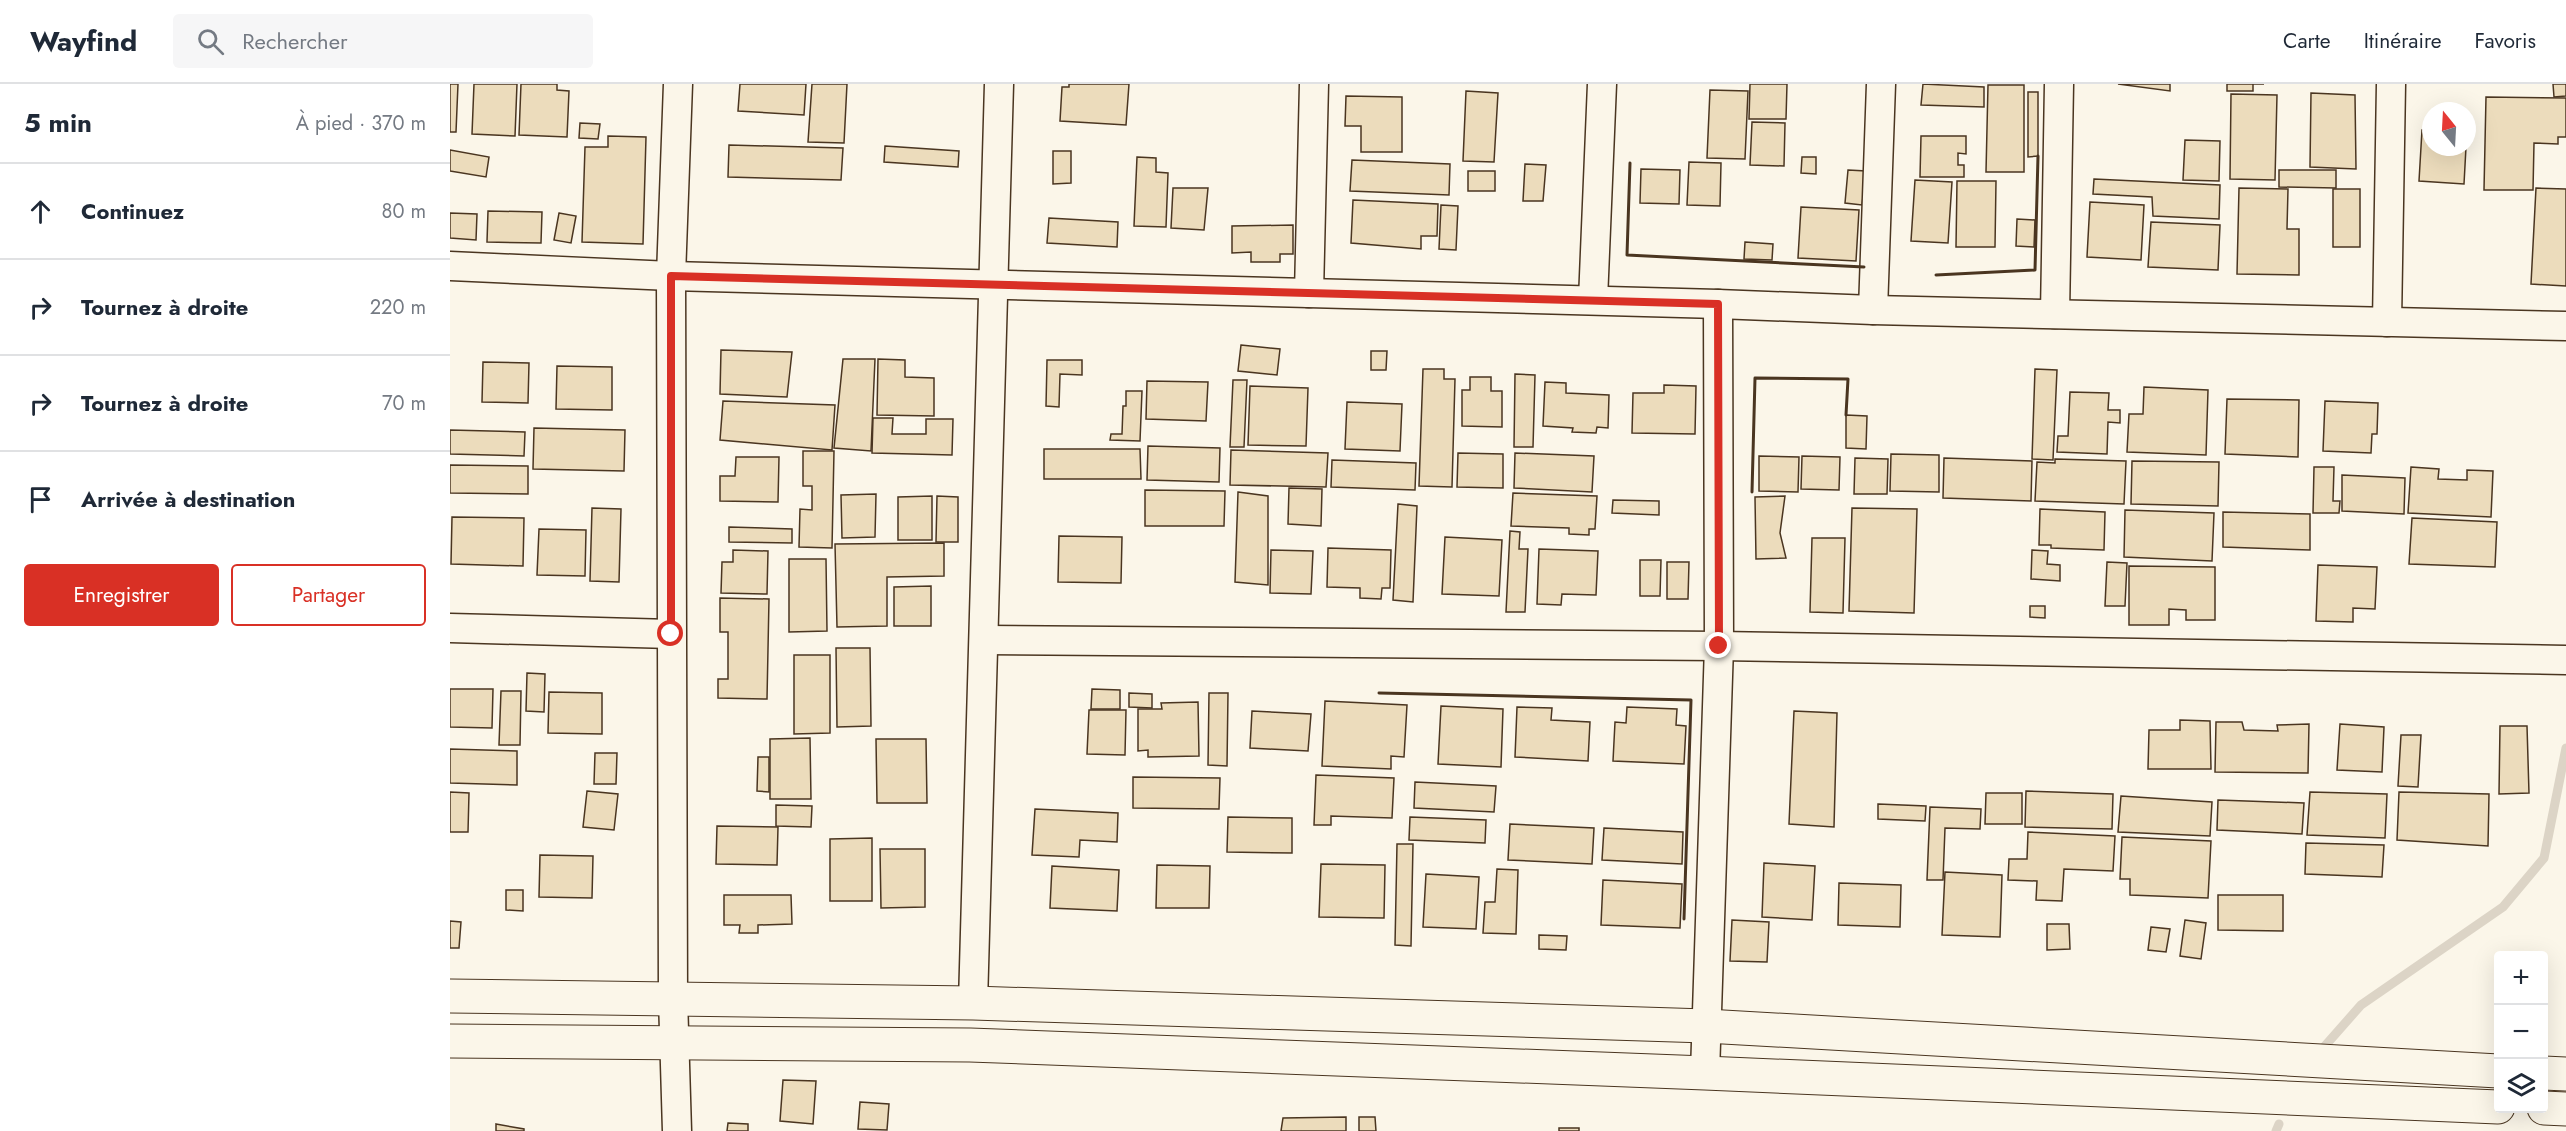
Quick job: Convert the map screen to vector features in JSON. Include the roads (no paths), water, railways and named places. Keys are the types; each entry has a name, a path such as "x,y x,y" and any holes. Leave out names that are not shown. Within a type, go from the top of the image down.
{"street":[{"path":"677,1131 673,998 671,276 678,84"},
{"path":"973,1003 999,84"},
{"path":"1308,293 1314,84"},
{"path":"1593,300 1602,84"},
{"path":"1873,310 1881,84"},
{"path":"2055,314 2059,84"},
{"path":"2387,322 2391,84"},
{"path":"450,267 671,276 1593,300 1873,310 2566,326"},
{"path":"1705,1073 1719,646 1718,304"},
{"path":"450,628 671,634"},
{"path":"984,640 1719,646 2566,660"},
{"path":"450,996 973,1003 1706,1026 2494,1071"},
{"path":"450,1041 675,1041 970,1046 1705,1073 2494,1107"},
{"path":"2548,1073 2566,1074"},
{"path":"2548,1108 2566,1109"}],"waterway":[{"path":"2324,1047 2361,1005 2503,907 2544,858 2566,748"},
{"path":"2276,1131 2279,1124"}]}
